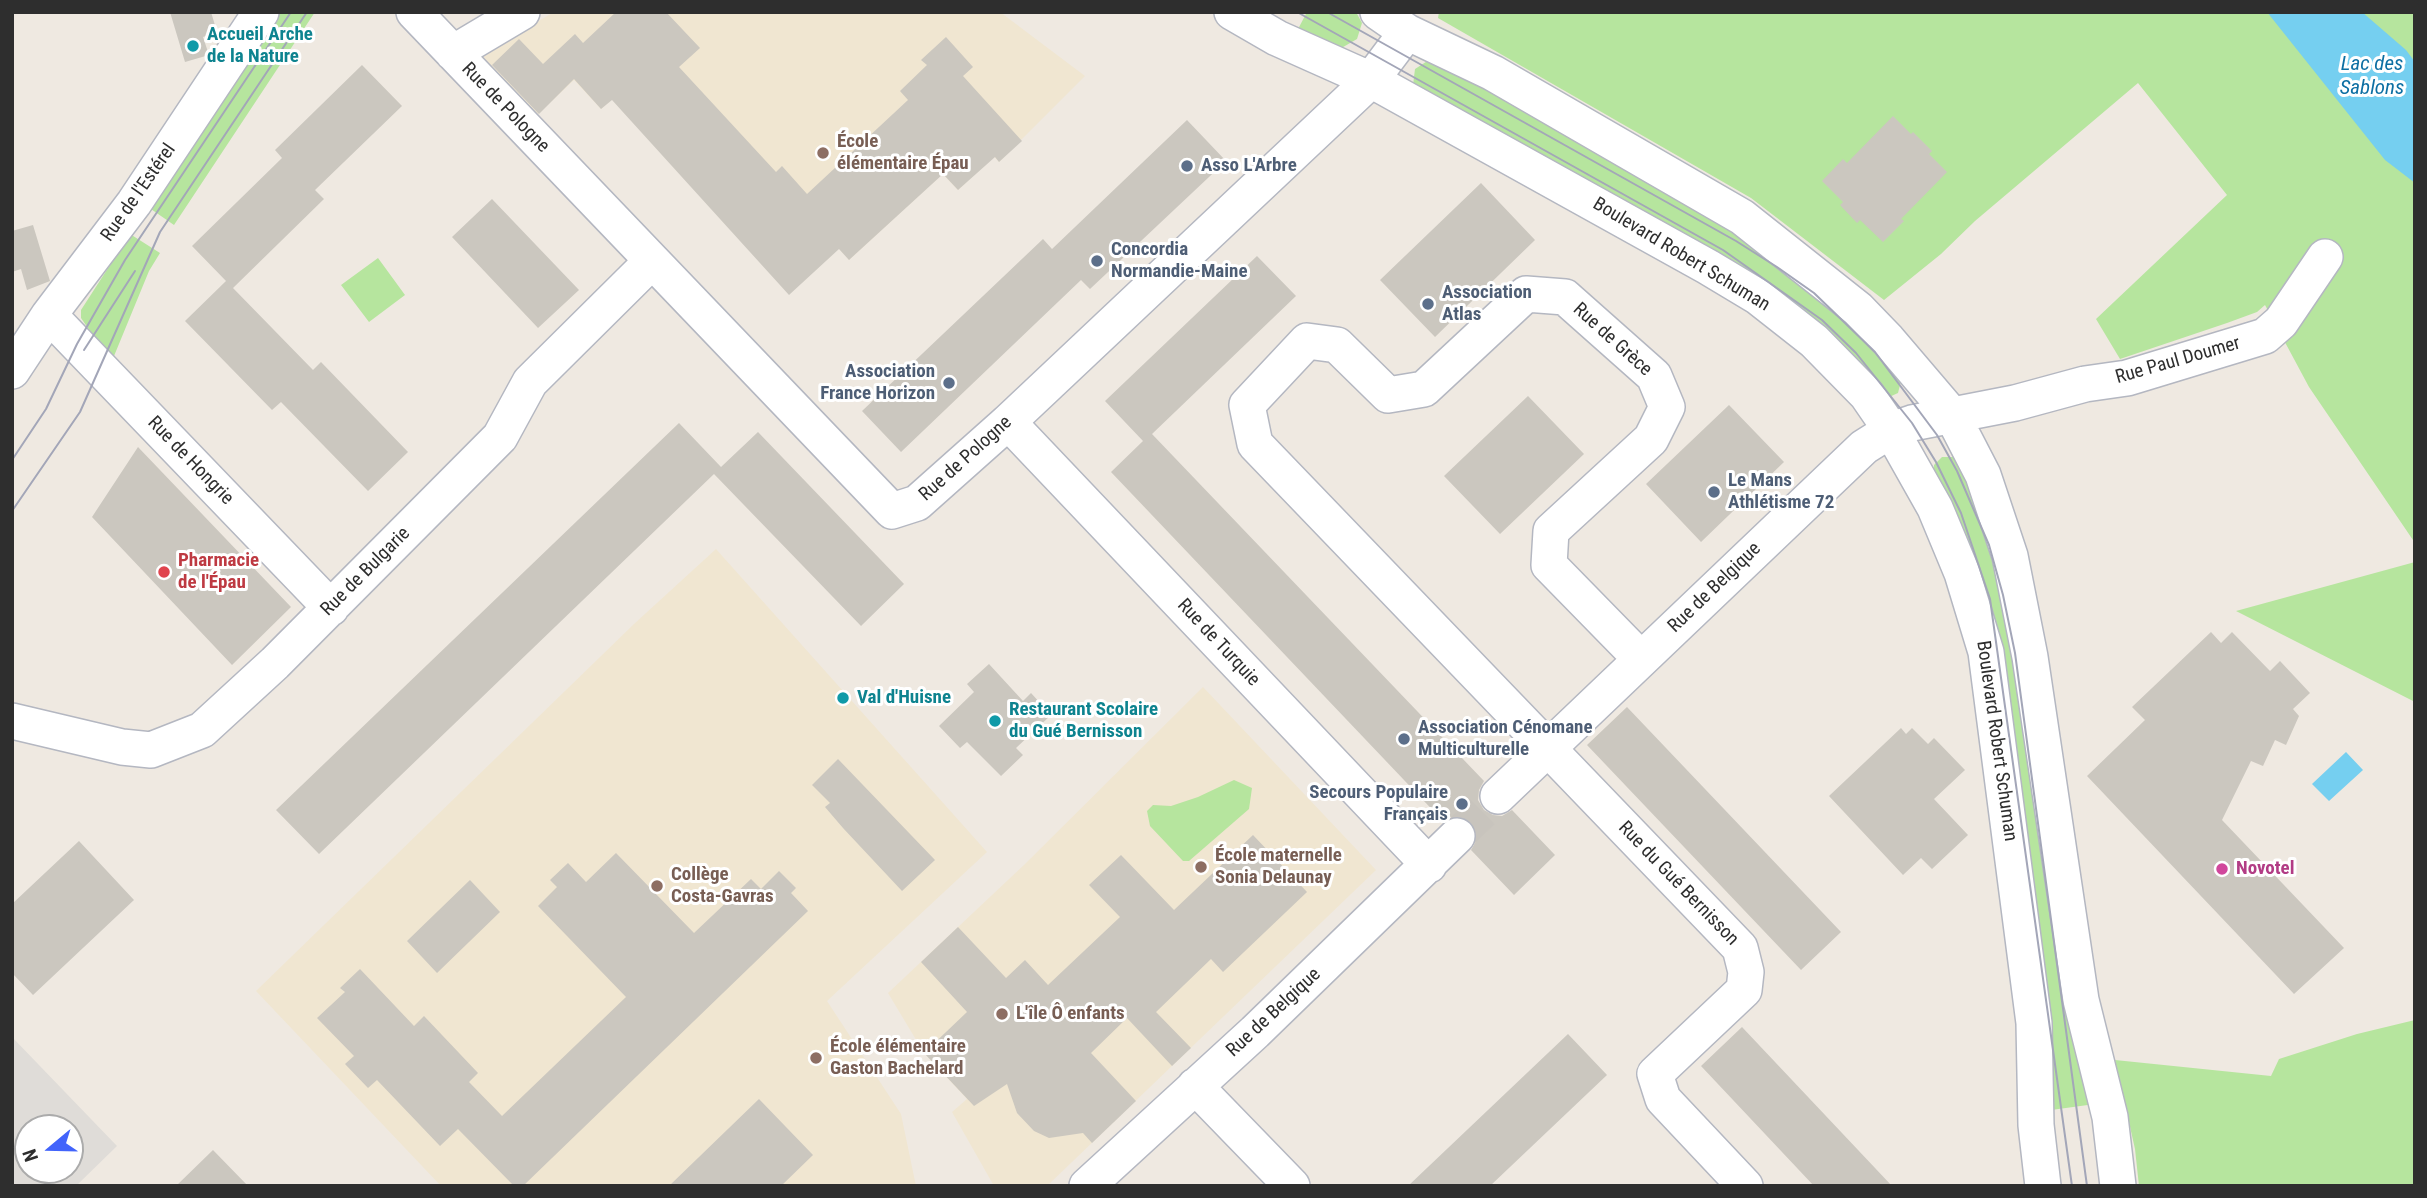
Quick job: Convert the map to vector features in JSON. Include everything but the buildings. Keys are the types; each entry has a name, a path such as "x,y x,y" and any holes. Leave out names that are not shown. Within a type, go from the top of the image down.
{"street":[{"name":"Rue de l'Estérel","path":"12,371 50,315 134,204 261,12"},
{"name":"Rue de Pologne","path":"414,12 892,511 917,503 1008,422 1371,80 1407,32"},
{"path":"453,53 522,12"},
{"name":"Boulevard Robert Schuman","path":"1232,12 1277,38 1371,80 1758,297 1814,341 1867,396 1891,430 1935,508 1962,573 1986,652 2034,1023 2036,1125 2043,1186"},
{"path":"1378,12 1407,32 1493,73 1742,217 1858,309 1952,415 1983,475 2010,556 2030,657 2081,1000 2110,1117 2118,1186"},
{"name":"Rue Paul Doumer","path":"1952,415 2015,403 2085,384 2127,378 2265,336 2281,322 2325,257"},
{"name":"Rue de Bulgarie","path":"12,721 122,747 151,750 202,730 331,608 500,438 530,382 652,261"},
{"name":"Rue de Grèce","path":"1546,748 1255,443 1247,405 1307,341 1337,345 1388,395 1424,389 1526,294 1565,297 1654,376 1667,407 1651,439 1551,531 1549,565 1641,659"},
{"name":"Rue de Hongrie","path":"50,315 331,608"},
{"name":"Rue de Belgique","path":"1498,796 1864,447 1891,430 1952,415"},
{"name":"Rue de Turquie","path":"1008,422 1429,865"},
{"name":"Rue du Gué Bernisson","path":"1546,748 1740,948 1746,972 1744,990 1655,1074 1663,1099 1745,1186"},
{"name":"Rue de Belgique","path":"1087,1186 1457,836"},
{"path":"1195,1086 1292,1186"}],"shaded area":[{"name":"École élémentaire Épau","path":"554,12 1000,12 1085,76 999,162 989,151 987,163 958,190 936,167 937,179 849,260 829,237 618,94 601,109 574,80 536,116 477,57"},
{"name":"Collège Costa-Gavras","path":"716,549 987,852 827,1001 901,1114 916,1186 441,1186 256,991 634,624"},
{"path":"1203,687 1376,870 1047,1186 994,1186 952,1112 967,1099 924,1053 888,993 1025,864"},
{"path":"12,1037 117,1146 84,1178 84,1114 14,1114 14,1184 78,1184 12,1186"}],"green space":[{"path":"279,12 315,12 174,225 148,207"},
{"path":"1307,12 1356,12 1362,23 1357,39 1338,50 1297,31"},
{"path":"1439,12 2415,12 2415,543 2309,387 2265,305 2257,312 2120,359 2096,319 2227,195 2138,83 1884,300 1751,198 1438,18"},
{"path":"1432,58 1630,165 1798,274 1902,377 1898,393 1887,398 1413,85 1415,69"},
{"path":"130,234 160,253 149,271 114,356 99,344 81,318 81,310"},
{"path":"378,258 405,295 369,322 341,285"},
{"path":"1942,457 1953,457 1961,461 1995,532 2095,1104 2044,1111 2043,1019 1934,474 1934,465"},
{"path":"2415,562 2415,702 2236,611"},
{"path":"1234,780 1252,788 1249,809 1189,861 1183,861 1150,826 1147,811 1153,805 1171,806"},
{"path":"2415,1020 2415,1186 2139,1186 2135,1149 2115,1060 2271,1076 2279,1059 2357,1034"}],"water":[{"name":"Lac des Sablons","path":"2267,12 2362,12 2406,50 2415,62 2415,183 2385,160"},
{"path":"2346,752 2363,770 2329,801 2312,784"}],"tunnel":[{"path":"1457,836 1498,796"}],"tram line":[{"path":"12,460 46,409 77,344 125,260 291,12"},
{"path":"12,511 80,412 160,232 307,12"},
{"path":"1297,12 1723,250 1822,320 1856,353 1912,423 1936,462 1961,513 1990,599 2072,1186"},
{"path":"1327,12 1736,241 1777,267 1814,293 1875,352 1937,435 1957,471 1989,545 2015,653 2087,1186"},
{"path":"84,350 135,271"}],"place":[{"name":"Accueil Arche de la Nature","path":"193,46"},
{"name":"École élémentaire Épau","path":"823,153"},
{"name":"Asso L'Arbre","path":"1187,166"},
{"name":"Concordia Normandie-Maine","path":"1097,261"},
{"name":"Association Atlas","path":"1428,304"},
{"name":"Association France Horizon","path":"949,383"},
{"name":"Le Mans Athlétisme 72","path":"1714,492"},
{"name":"Pharmacie de l'Épau","path":"164,572"},
{"name":"Val d'Huisne","path":"843,698"},
{"name":"Restaurant Scolaire du Gué Bernisson","path":"995,721"},
{"name":"Association Cénomane Multiculturelle","path":"1404,739"},
{"name":"Secours Populaire Français","path":"1462,804"},
{"name":"École maternelle Sonia Delaunay","path":"1201,867"},
{"name":"Novotel","path":"2222,869"},
{"name":"Collège Costa-Gavras","path":"657,886"},
{"name":"L'île Ô enfants","path":"1002,1014"},
{"name":"École élémentaire Gaston Bachelard","path":"816,1058"}]}
